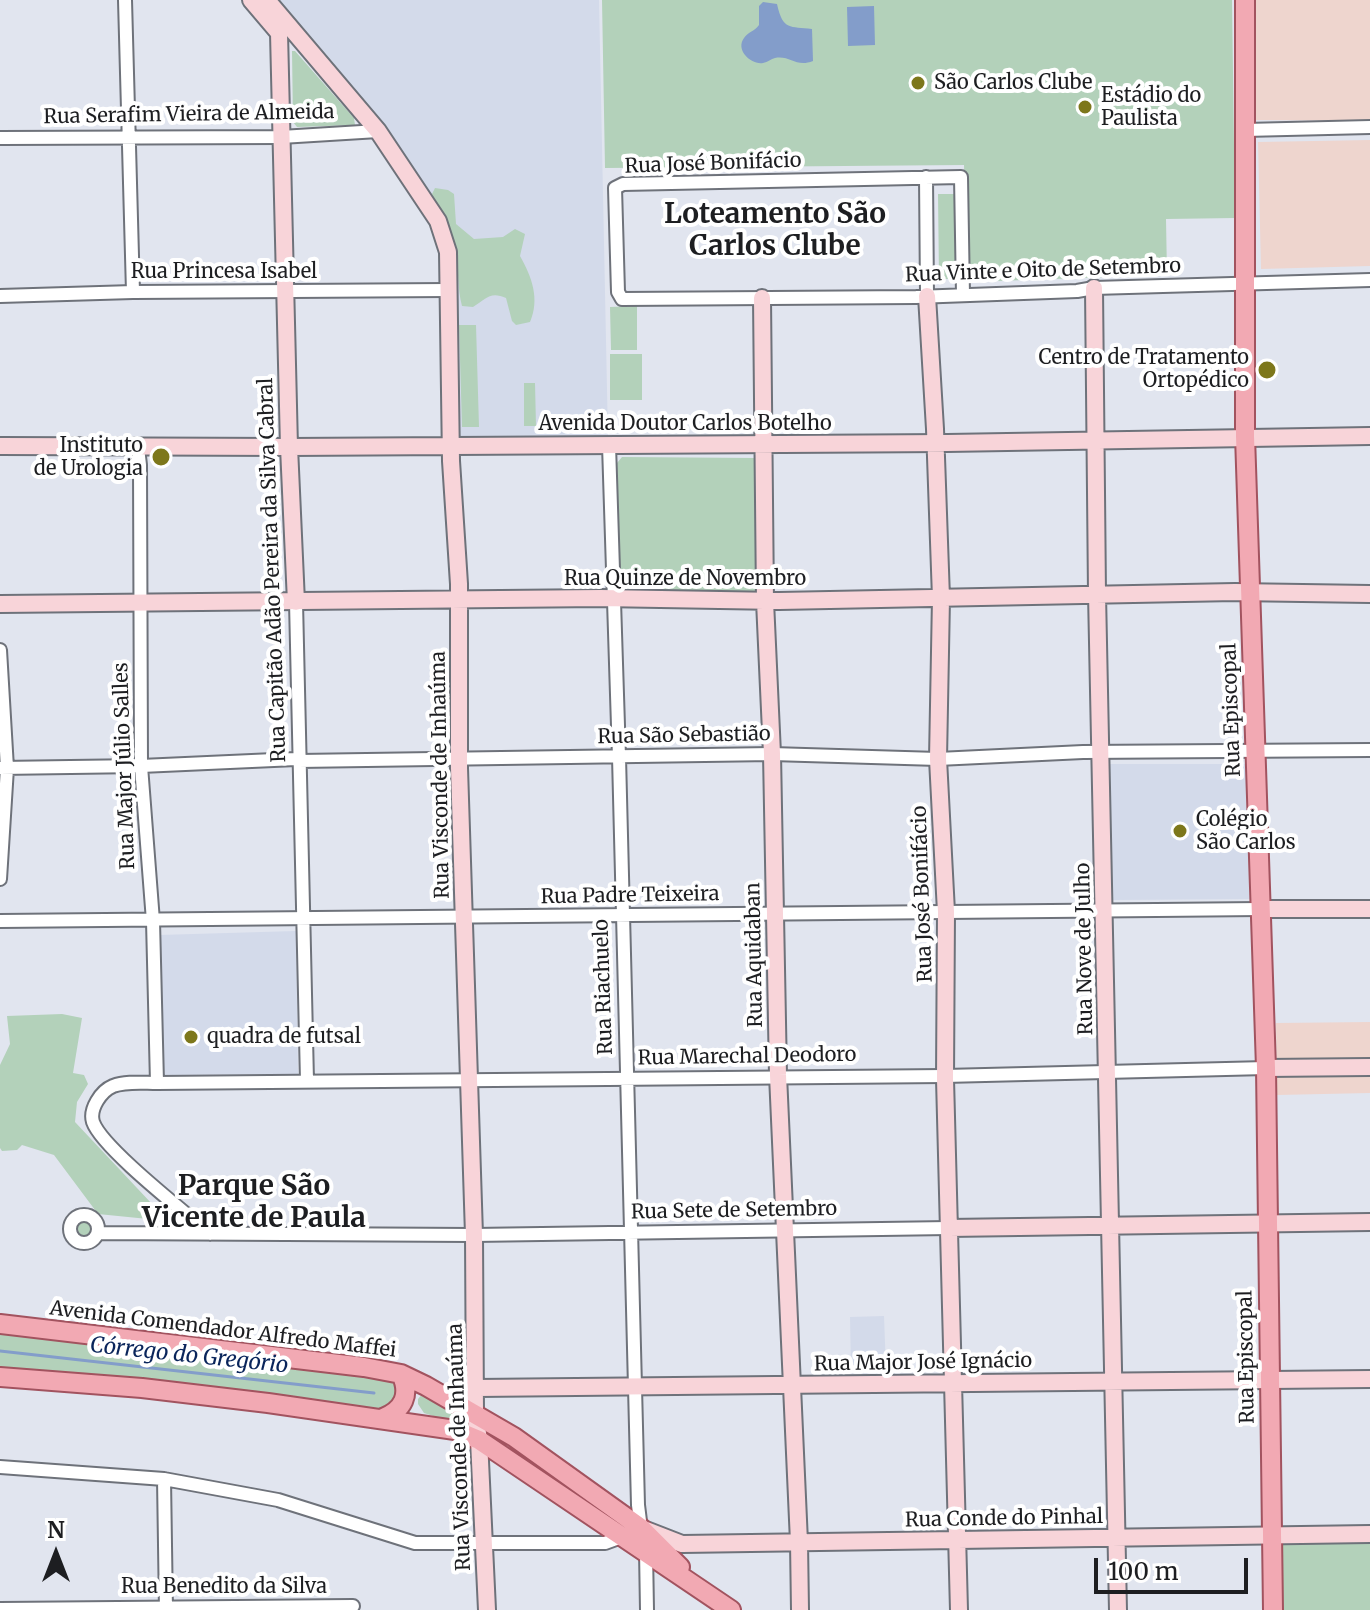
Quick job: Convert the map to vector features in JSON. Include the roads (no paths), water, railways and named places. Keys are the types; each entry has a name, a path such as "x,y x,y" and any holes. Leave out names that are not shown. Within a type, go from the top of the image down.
{"main road":[{"path":"251,0 285,29"},
{"name":"Rua Visconde de Inhaúma","path":"267,0 285,29 378,131 438,221 448,252 451,446 459,599 463,917 474,1235 475,1414 479,1440 487,1610"},
{"name":"Rua Episcopal","path":"1245,0 1245,436 1266,1068 1273,1610"},
{"name":"Rua Capitão Adão Pereira da Silva Cabral","path":"285,29 280,57 281,137 296,602"},
{"name":"Rua Nove de Julho","path":"1094,288 1094,442 1118,1610"},
{"name":"Rua José Bonifácio","path":"927,296 941,598 938,759 946,912 945,1076 959,1610"},
{"name":"Rua Aquidaban","path":"762,298 765,601 772,754 778,1075 800,1610"},
{"name":"Avenida Doutor Carlos Botelho","path":"0,446 138,448 1094,442 1245,436 1370,436"},
{"name":"Rua Quinze de Novembro","path":"0,604 613,598 765,601 1249,591 1370,594"},
{"path":"1261,909 1370,909"},
{"name":"Rua Marechal Deodoro","path":"1266,1068 1370,1067"},
{"name":"Rua Sete de Setembro","path":"949,1228 1370,1222"},
{"name":"Avenida Comendador Alfredo Maffei","path":"0,1324 401,1374 514,1437 641,1528 705,1592"},
{"path":"383,1418 398,1410 403,1403 406,1395 401,1374"},
{"name":"Avenida Comendador Alfredo Maffei","path":"0,1377 142,1388 455,1430 479,1440 731,1610"},
{"name":"Rua Major José Ignácio","path":"477,1388 1370,1379"},
{"path":"420,1423 414,1399 420,1388 426,1386"},
{"name":"Rua Conde do Pinhal","path":"641,1528 682,1544 1370,1534"}],"street":[{"path":"125,0 133,292"},
{"path":"1245,130 1370,127"},
{"name":"Rua Serafim Vieira de Almeida","path":"0,138 281,137 378,131"},
{"name":"Rua José Bonifácio","path":"622,299 618,292 615,188 623,184 926,177 961,177 963,295"},
{"name":"Rua José Bonifácio","path":"926,177 927,296"},
{"name":"Rua Vinte e Oito de Setembro","path":"622,299 927,296 1244,282 1370,280"},
{"name":"Rua Princesa Isabel","path":"0,296 449,290"},
{"name":"Rua Riachuelo","path":"609,445 635,1387 647,1610"},
{"name":"Rua Major Júlio Salles","path":"138,448 141,766 153,921 157,1083"},
{"name":"Rua Capitão Adão Pereira da Silva Cabral","path":"296,602 307,1081"},
{"path":"0,650 4,768 0,879"},
{"name":"Rua São Sebastião","path":"4,768 296,759 772,754 938,759 1102,752 1370,750"},
{"name":"Rua Padre Teixeira","path":"0,921 1261,909"},
{"name":"Rua Marechal Deodoro","path":"210,1234 129,1164 94,1124 92,1116 99,1099 112,1087 157,1083 778,1075 945,1076 1266,1068"},
{"name":"Rua Sete de Setembro","path":"98,1233 474,1235 949,1228"},
{"path":"0,1467 164,1479 278,1500 415,1543 605,1543 641,1528"},
{"path":"164,1479 166,1608"},
{"name":"Rua Benedito da Silva","path":"0,1609 353,1606"}],"water":[{"path":"763,2 777,4 788,26 812,29 813,61 802,63 775,58 758,63 746,56 742,43 759,25 759,6"},
{"path":"874,6 875,45 848,46 847,7"}],"waterway":[{"name":"Córrego do Gregório","path":"0,1351 374,1393"}],"place":[{"name":"São Carlos Clube","path":"918,83"},
{"name":"Estádio do Paulista","path":"1085,107"},
{"name":"Centro de Tratamento Ortopédico","path":"1267,370"},
{"name":"Instituto de Urologia","path":"161,457"},
{"name":"Colégio São Carlos","path":"1180,831"},
{"name":"quadra de futsal","path":"191,1037"}],"district":[{"name":"Loteamento São Carlos Clube","path":"775,231"},
{"name":"Parque São Vicente de Paula","path":"254,1203"}]}
